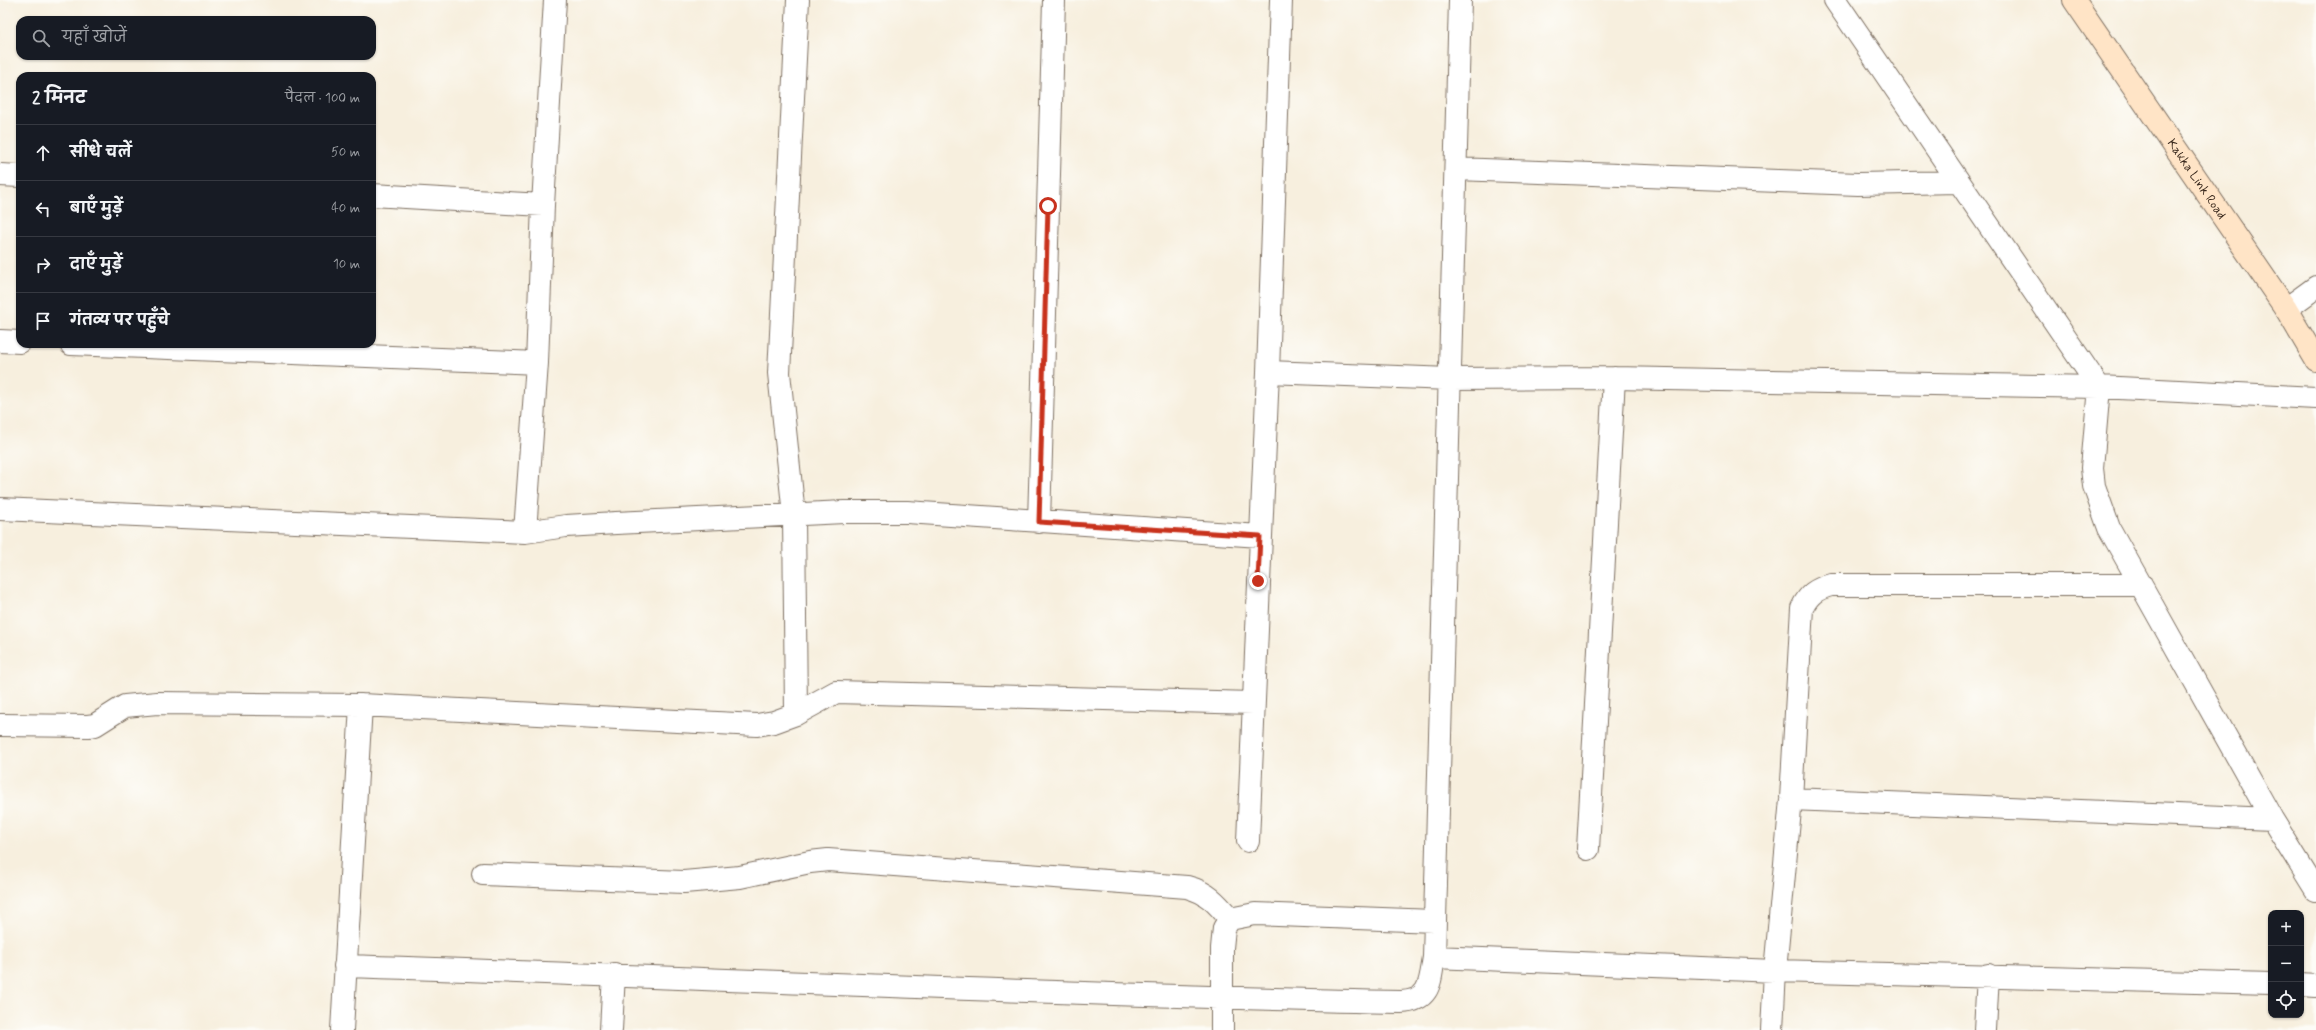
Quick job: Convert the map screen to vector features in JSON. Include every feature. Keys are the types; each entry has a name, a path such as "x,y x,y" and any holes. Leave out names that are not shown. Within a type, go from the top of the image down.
{"street":[{"path":"525,532 537,363 543,205 555,0"},
{"path":"796,714 794,515 779,373 798,0"},
{"path":"1039,522 1054,0"},
{"path":"1248,841 1268,372 1281,0"},
{"path":"345,966 614,974 1223,998 1409,1002 1419,998 1428,989 1434,957 1460,0"},
{"path":"1835,0 2099,387 2092,468 2094,486 2109,528 2272,819 2316,890"},
{"name":"Kakka Link Road","path":"2074,0 2286,309 2316,360"},
{"path":"1456,169 1858,184 1958,182"},
{"path":"0,175 16,176"},
{"path":"376,196 543,205"},
{"path":"2286,309 2316,287"},
{"path":"0,341 16,342"},
{"path":"169,348 537,363"},
{"path":"1268,372 1450,379 1614,378 2099,387 2316,398"},
{"path":"1588,849 1614,378"},
{"path":"0,509 525,532 602,524 844,512 907,512 1260,536"},
{"path":"1772,1030 1775,971 1791,799 1802,608 1808,596 1817,589 1831,585 2141,585"},
{"path":"0,725 95,725 125,706 134,704 361,705 757,725 774,722 796,714 836,692 1253,703"},
{"path":"342,1030 361,705"},
{"path":"1791,799 2272,819"},
{"path":"483,874 684,882 740,877 810,862 828,860 1187,887 1200,891 1213,900 1230,919"},
{"path":"1222,1030 1224,928 1230,919 1255,914 1434,922"},
{"path":"1434,957 1775,971 1988,975 2268,984"},
{"path":"611,1030 614,974"},
{"path":"1985,1030 1988,975"},
{"path":"2304,985 2316,986"}],"route":[{"path":"1048,206 1039,522 1260,536 1258,581"}]}
